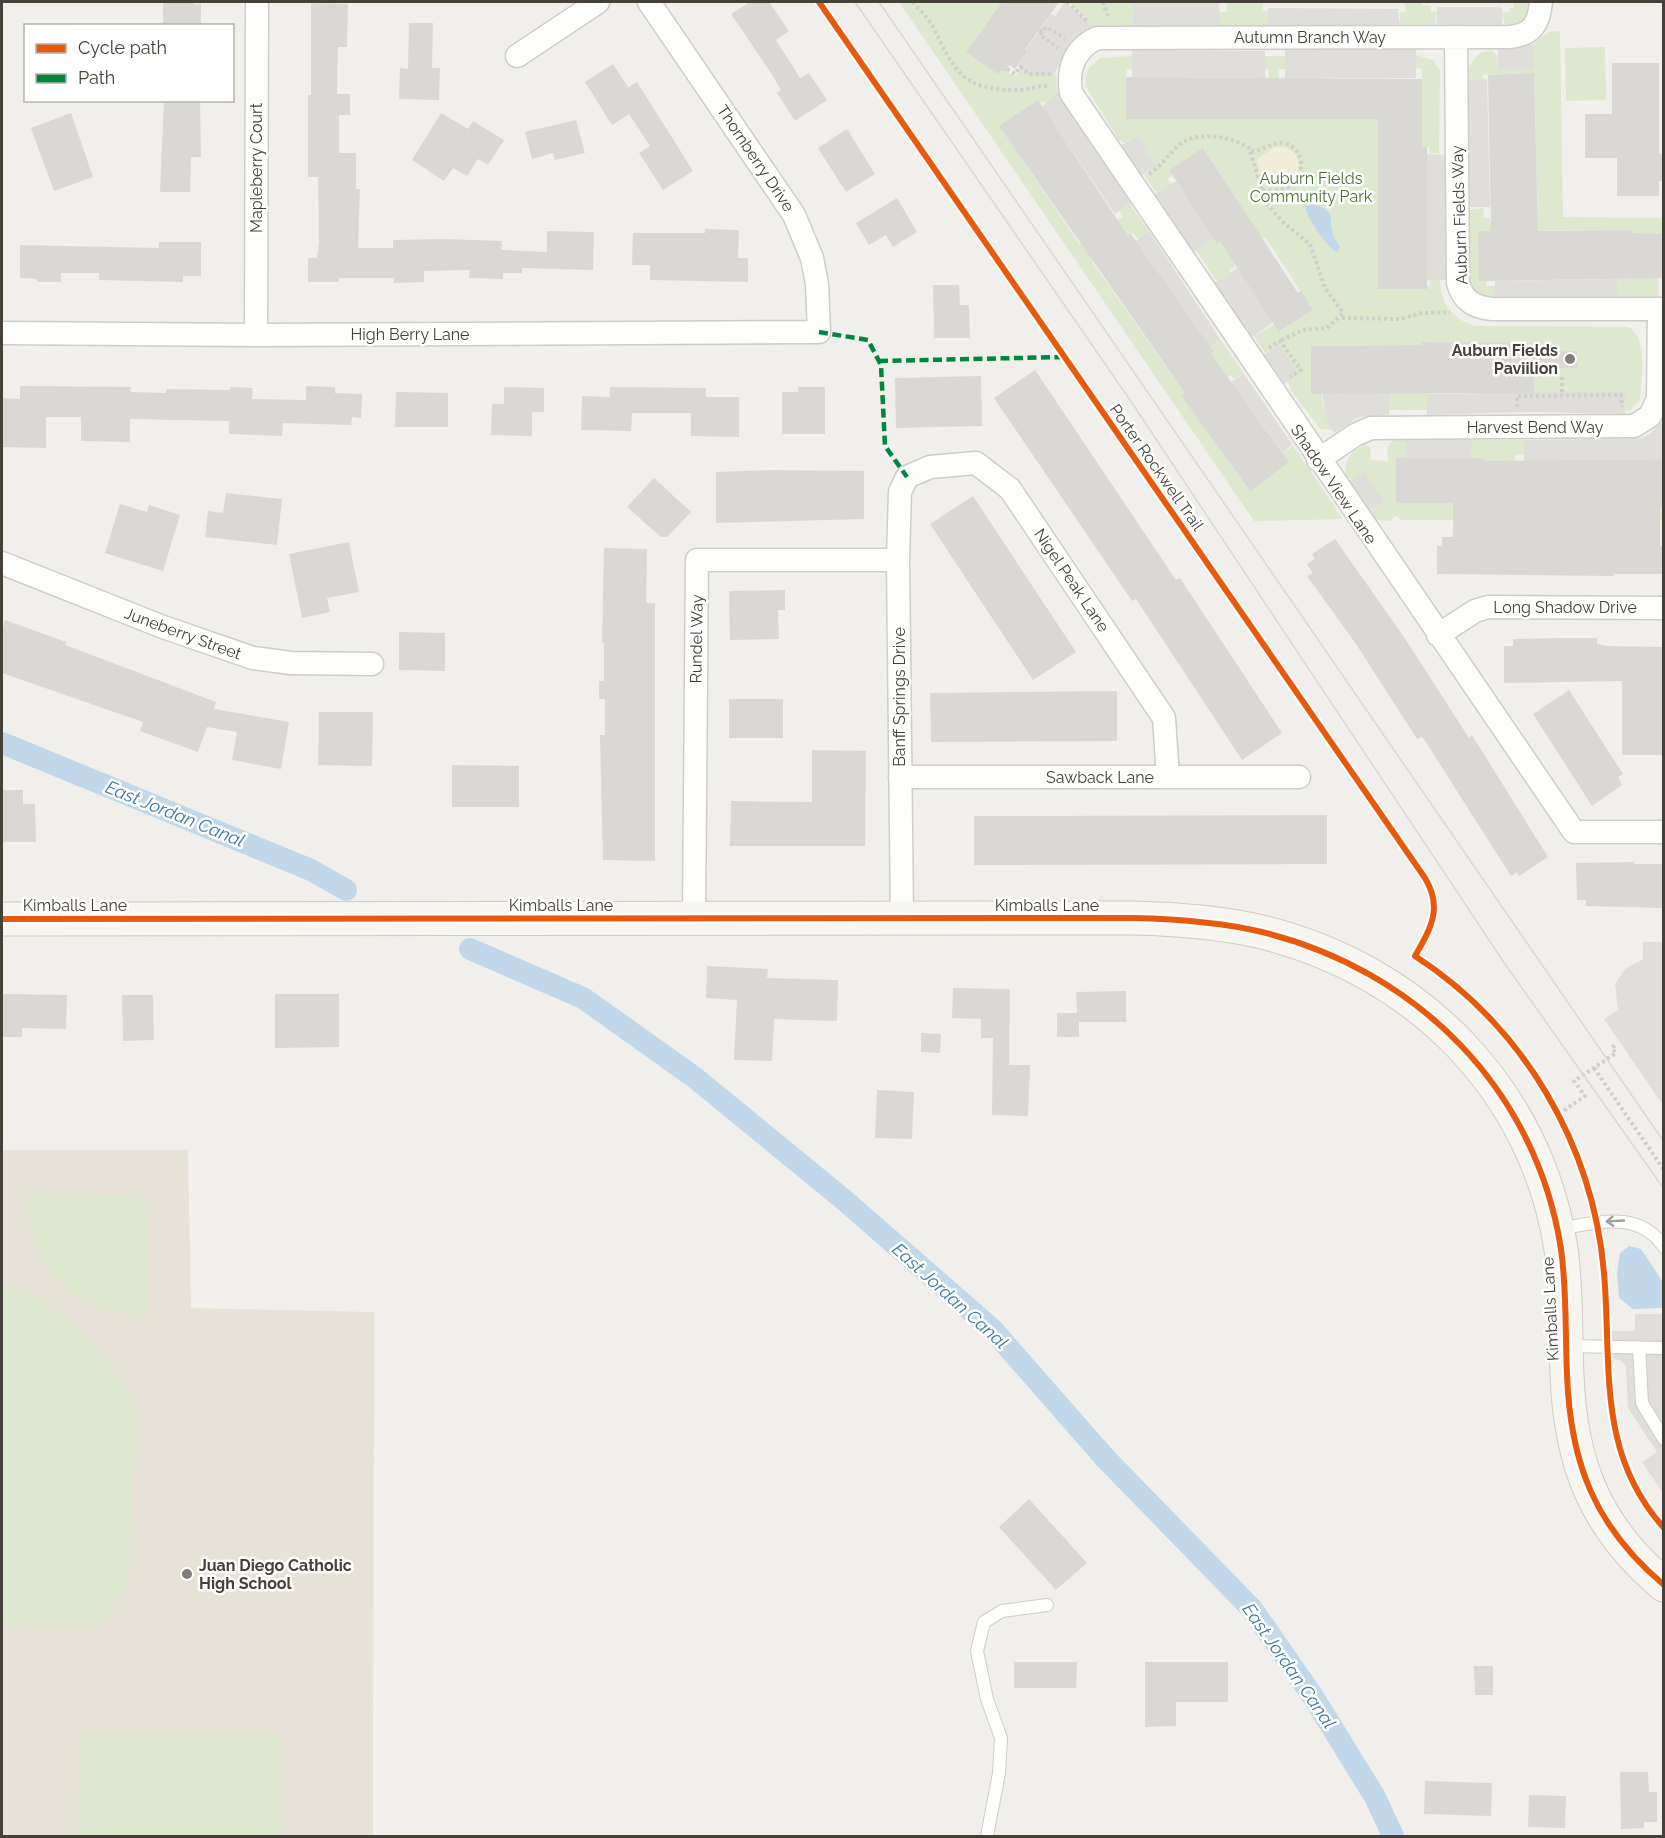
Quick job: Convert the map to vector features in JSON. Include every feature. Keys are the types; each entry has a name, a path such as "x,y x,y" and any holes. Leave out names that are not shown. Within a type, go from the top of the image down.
{"street":[{"name":"Mapleberry Court","path":"256,335 257,2"},
{"path":"517,56 598,2"},
{"name":"Thornberry Drive","path":"649,2 794,215 812,258 817,284 819,332"},
{"name":"Autumn Branch Way","path":"1070,53 1089,42 1112,36 1518,36 1533,29 1540,8"},
{"name":"Auburn Fields Way","path":"1456,37 1457,274 1460,291 1465,298 1472,304 1492,309 1661,309"},
{"name":"Shadow View Lane","path":"1070,53 1069,77 1073,100 1574,832 1664,832"},
{"name":"Harvest Bend Way","path":"1318,460 1355,435 1371,428 1634,426 1650,416 1658,399 1661,309"},
{"name":"High Berry Lane","path":"2,333 256,335 819,332"},
{"name":"Nigel Peak Lane","path":"907,477 930,467 976,463 1010,489 1164,717 1168,777"},
{"name":"Banff Springs Drive","path":"902,918 898,560 900,492 907,477"},
{"name":"Rundel Way","path":"694,918 697,560 898,560"},
{"name":"Juneberry Street","path":"2,563 173,631 253,658 291,663 372,664"},
{"name":"Long Shadow Drive","path":"1438,635 1475,611 1488,607 1664,608"},
{"name":"Sawback Lane","path":"900,777 1299,777"},
{"name":"Kimballs Lane","path":"2,919 1133,918 1201,922 1262,932 1307,946 1355,967 1404,995 1426,1012 1448,1030 1491,1082 1508,1107 1537,1162 1557,1229 1564,1276 1568,1403 1573,1433 1591,1495 1620,1542 1664,1585"}],"lane":[{"path":"1557,1229 1626,1221 1651,1232 1664,1247"},
{"path":"1566,1346 1664,1348"},
{"path":"1639,1347 1642,1403 1664,1439"},
{"path":"987,1836 999,1773 1001,1738 987,1699 976,1651 984,1622 1002,1611 1047,1605"}],"path":[{"path":"913,2 930,21 947,57 964,78 975,84 1003,90 1056,86"},
{"path":"1103,2 1111,26"},
{"path":"1042,32 1040,35 1070,53"},
{"path":"1007,69 1015,74 1020,67 1029,74 1056,74 1056,77"},
{"path":"1145,177 1166,162 1180,145 1197,138 1232,140 1251,151 1286,144 1301,158 1300,174 1290,187 1261,192"},
{"path":"1251,151 1261,192 1275,214 1310,244 1325,288 1343,316"},
{"path":"1264,350 1303,330 1327,328 1343,316 1400,319 1422,313 1453,310 1446,303"},
{"path":"1280,341 1300,370 1286,379"},
{"path":"1562,377 1562,395"},
{"path":"1517,415 1517,396 1562,395 1621,395 1622,411 1625,414"},
{"path":"1559,1114 1585,1096 1574,1081 1616,1053 1612,1047 1615,1045"},
{"path":"1594,1068 1664,1170"},
{"path":"1555,1107 1564,1124"}],"shaded area":[{"path":"1065,2 1095,27 1071,42 1053,76 1028,76 1018,66 1026,50 1051,14 1055,16"},
{"path":"1133,2 1219,2 1220,26 1132,26"},
{"path":"1437,7 1502,7 1502,27 1437,27"},
{"path":"1268,8 1398,9 1400,25 1268,26"},
{"path":"1533,44 1534,69 1498,69 1498,50"},
{"path":"1285,49 1416,49 1416,78 1285,78"},
{"path":"1132,50 1265,51 1265,78 1132,77"},
{"path":"1487,79 1490,207 1468,207 1465,80"},
{"path":"1057,93 1060,93 1135,199 1115,214 1042,107"},
{"path":"1138,136 1156,166 1138,178 1118,147"},
{"path":"1427,154 1446,155 1446,280 1427,280"},
{"path":"1176,181 1213,237 1190,255 1151,197"},
{"path":"1149,231 1220,339 1210,347 1136,241"},
{"path":"1238,268 1273,322 1249,340 1211,285"},
{"path":"1617,279 1618,300 1495,301 1495,281"},
{"path":"1279,344 1299,374 1282,385 1262,356"},
{"path":"1244,374 1292,444 1283,453 1231,382"},
{"path":"1626,391 1625,414 1530,412 1427,415 1427,394"},
{"path":"1389,392 1389,415 1359,417 1334,433 1327,420 1322,394"},
{"path":"1663,418 1663,459 1524,461 1524,440 1642,438 1651,433"},
{"path":"1405,440 1472,440 1471,458 1406,458"},
{"path":"1364,471 1384,501 1367,511 1347,482"},
{"path":"1643,942 1663,942 1663,1105 1604,1019 1618,1010 1615,984 1625,969 1643,959"},
{"name":"Juan Diego Catholic High School","path":"2,1150 188,1150 191,1308 374,1312 373,1836 2,1836"},
{"path":"1635,1314 1663,1314 1663,1493 1642,1462 1657,1452 1628,1408 1626,1367 1621,1360 1611,1359 1611,1331 1635,1331"}],"green space":[{"path":"899,2 1002,2 966,52 1015,76 1021,70 1028,76 1056,74 1057,96 1046,103 1038,101 1000,127 1080,245 1123,217 1119,210 1129,203 1149,231 1138,239 1133,233 1092,262 1175,379 1214,352 1210,347 1220,339 1244,374 1234,379 1231,375 1227,377 1220,368 1181,396 1249,490 1289,462 1283,453 1293,446 1343,519 1254,521"},
{"path":"1133,2 1132,26 1095,27 1069,3"},
{"path":"1227,2 1263,2 1263,11 1268,11 1268,26 1220,26 1219,12 1227,12"},
{"path":"1405,2 1423,2 1423,6 1431,6 1431,12 1437,11 1435,26 1400,25 1400,12 1405,12"},
{"path":"1514,2 1529,2 1528,15 1522,23 1505,25 1502,12 1509,12 1509,8 1514,8"},
{"path":"1549,32 1560,32 1563,217 1663,218 1663,234 1647,234 1658,278 1659,299 1618,300 1617,279 1631,279 1630,230 1479,231 1479,281 1487,281 1486,286 1495,286 1495,298 1480,295 1469,286 1468,210 1484,208 1483,218 1490,218 1490,221 1538,219 1534,73 1483,75 1483,80 1469,81 1469,67 1479,53 1492,50 1497,56 1498,69 1533,69 1533,44"},
{"path":"1605,47 1606,100 1566,101 1565,48"},
{"name":"Auburn Fields Community Park","path":"1416,55 1433,60 1440,71 1439,153 1430,153 1429,147 1378,148 1378,289 1430,286 1430,280 1440,280 1445,303 1449,309 1460,319 1475,326 1629,327 1635,333 1642,350 1640,400 1630,411 1626,411 1626,391 1534,393 1533,343 1423,393 1427,394 1427,410 1389,410 1389,392 1402,392 1401,345 1312,346 1324,409 1332,430 1320,429 1291,390 1288,381 1299,374 1279,344 1265,353 1254,336 1275,324 1280,332 1313,310 1265,237 1231,257 1236,265 1229,270 1231,273 1217,281 1196,250 1213,237 1218,243 1250,220 1204,149 1169,170 1172,175 1168,179 1171,184 1157,193 1144,175 1156,166 1138,136 1125,143 1118,139 1085,85 1088,69 1100,58 1132,56 1132,69 1126,69 1126,119 1269,78 1269,69 1265,69 1265,56 1285,56 1285,69 1279,69 1279,119 1422,119 1422,69 1416,68"},
{"path":"1393,440 1405,440 1406,458 1396,459 1396,503 1484,503 1484,459 1471,458 1472,440 1524,440 1524,454 1515,455 1510,510 1663,507 1663,521 1402,520 1396,516 1390,521 1371,519 1368,515 1370,510 1383,500 1364,471 1351,479 1346,478 1346,462 1351,454 1365,445 1370,448 1371,460 1388,461 1387,448"},
{"path":"28,1194 134,1195 147,1208 147,1315 109,1311 74,1294 47,1267 31,1232"},
{"path":"2,1286 29,1293 58,1312 106,1361 129,1395 135,1409 128,1584 100,1622 2,1623"},
{"path":"79,1733 280,1733 279,1836 78,1836"}],"sand":[{"path":"1275,147 1283,147 1296,154 1299,162 1298,169 1287,184 1269,186 1262,184 1257,159"}],"water":[{"path":"1313,204 1326,210 1331,216 1331,228 1340,247 1338,252 1324,240 1309,217 1305,205"},
{"path":"1629,1246 1641,1249 1663,1282 1663,1308 1633,1309 1619,1298 1617,1273 1620,1253"}],"building":[{"path":"163,2 201,4 201,24 163,24"},
{"path":"750,2 769,2 789,31 776,40 800,78 809,73 827,100 795,121 777,93 781,90 771,73 731,14"},
{"path":"1002,2 1059,2 1025,50 1028,51 1015,69 1009,65 1005,72 1001,70 998,74 966,52"},
{"path":"311,3 348,4 347,47 338,47 337,94 350,94 350,115 339,115 339,153 356,153 356,189 360,189 358,248 393,248 393,240 445,239 502,241 501,250 547,252 547,231 594,232 593,270 522,268 522,273 503,273 503,279 469,278 470,270 424,271 424,282 394,283 394,278 339,278 339,282 308,282 308,258 317,258 319,242 318,177 308,177"},
{"path":"409,23 433,23 432,68 440,68 439,100 399,99 400,68 408,69"},
{"path":"1612,63 1659,63 1659,154 1664,154 1664,181 1659,181 1659,196 1617,196 1617,158 1585,158 1585,114 1612,114"},
{"path":"613,64 628,87 637,82 693,171 663,190 639,153 650,146 629,114 612,125 585,82"},
{"path":"1534,73 1538,231 1631,230 1631,233 1664,234 1664,278 1479,281 1478,231 1491,231 1488,75"},
{"path":"1126,77 1422,79 1422,147 1427,147 1427,289 1378,289 1378,119 1126,119"},
{"path":"1038,100 1128,236 1131,234 1136,241 1214,352 1211,354 1289,462 1250,491 1181,396 1185,393 999,126"},
{"path":"164,102 200,102 201,157 191,157 190,192 160,192"},
{"path":"71,113 93,177 54,191 31,128"},
{"path":"441,113 468,129 473,121 504,140 488,165 478,159 467,176 453,168 444,181 412,160"},
{"path":"576,120 585,153 555,160 553,153 532,159 525,132"},
{"path":"847,129 875,174 846,192 818,148"},
{"path":"1203,148 1298,293 1301,291 1313,310 1279,332 1220,241 1217,244 1169,170"},
{"path":"897,198 917,232 893,247 886,235 869,245 856,223"},
{"path":"705,229 739,230 738,258 748,258 748,282 650,280 650,265 632,265 633,233 705,233"},
{"path":"159,242 201,242 201,276 183,276 183,282 99,280 99,273 61,273 61,282 37,282 37,279 20,278 20,245 159,248"},
{"path":"933,285 959,285 960,305 969,305 970,338 934,338"},
{"path":"1422,342 1533,343 1533,352 1577,351 1577,368 1534,368 1534,393 1311,394 1311,346 1422,345"},
{"path":"1035,370 1176,580 1180,578 1282,733 1242,760 1136,599 1132,601 994,398"},
{"path":"981,376 982,426 896,428 895,378"},
{"path":"20,386 131,387 130,392 166,393 166,389 253,388 252,399 306,400 306,386 335,387 335,393 362,394 361,418 352,417 351,425 283,423 282,436 229,434 229,421 130,419 130,442 81,441 81,417 46,417 46,448 2,447 2,398 20,399"},
{"path":"504,387 544,388 544,412 532,412 532,436 491,435 492,404 504,404"},
{"path":"610,387 706,388 706,397 739,397 739,437 691,436 691,413 632,413 631,431 581,430 582,396 610,397"},
{"path":"798,387 825,387 825,434 782,434 782,392 798,392"},
{"path":"396,392 448,393 448,427 395,427"},
{"path":"1396,458 1484,458 1484,461 1664,459 1664,507 1660,507 1660,546 1664,546 1664,574 1614,574 1614,576 1437,574 1437,546 1442,546 1442,537 1453,537 1453,503 1396,503"},
{"path":"864,471 864,519 716,523 716,472"},
{"path":"654,478 691,512 667,537 661,537 627,507"},
{"path":"226,493 282,499 277,545 205,537 208,511 223,513"},
{"path":"973,496 1076,652 1033,680 930,524"},
{"path":"120,504 147,512 149,505 180,515 163,571 105,553"},
{"path":"1335,539 1404,637 1469,738 1472,735 1548,857 1519,876 1517,872 1511,876 1422,736 1417,739 1356,644 1307,576 1313,573 1307,564 1315,559 1312,554"},
{"path":"349,542 359,592 327,598 330,612 302,618 289,554"},
{"path":"604,548 647,549 646,603 655,603 655,861 603,860 600,735 605,735 605,699 599,699 599,681 604,681 604,643 602,643"},
{"path":"785,590 785,610 778,610 779,639 730,640 729,591"},
{"path":"5,620 216,702 214,709 289,722 281,769 232,760 237,732 207,727 198,752 140,731 143,722 2,673 2,631"},
{"path":"399,632 445,633 445,671 399,670"},
{"path":"1597,638 1597,644 1608,646 1664,647 1664,755 1622,755 1622,681 1504,683 1504,646 1513,646 1513,639"},
{"path":"1569,690 1623,774 1618,777 1622,785 1592,806 1533,714"},
{"path":"1117,691 1117,741 931,742 930,693"},
{"path":"729,699 783,699 783,738 729,738"},
{"path":"319,712 373,712 372,766 318,765"},
{"path":"812,750 866,751 865,846 730,846 731,801 812,802"},
{"path":"452,765 519,766 519,807 452,807"},
{"path":"2,790 23,790 23,804 35,804 36,842 2,842"},
{"path":"1327,815 1327,864 974,865 974,816"},
{"path":"1634,862 1634,864 1664,864 1664,908 1586,906 1586,900 1577,900 1576,863"},
{"path":"707,966 768,969 767,978 838,980 837,1021 774,1019 772,1061 734,1060 737,1000 706,998"},
{"path":"953,988 1010,989 1009,1065 1030,1065 1028,1116 992,1115 993,1038 981,1038 981,1019 952,1018"},
{"path":"1126,991 1126,1022 1079,1022 1079,1037 1057,1037 1057,1013 1077,1013 1076,992"},
{"path":"2,994 67,995 66,1029 22,1028 22,1037 2,1037"},
{"path":"275,994 339,994 339,1047 275,1048"},
{"path":"122,995 153,995 154,1040 123,1041"},
{"path":"921,1033 941,1034 940,1053 921,1052"},
{"path":"877,1090 914,1092 912,1139 875,1138"},
{"path":"1029,1499 1087,1563 1056,1590 999,1527"},
{"path":"1014,1662 1077,1662 1076,1688 1014,1688"},
{"path":"1145,1662 1228,1662 1228,1702 1176,1702 1176,1726 1145,1727"},
{"path":"1474,1666 1493,1666 1493,1695 1475,1695"},
{"path":"1620,1772 1648,1772 1649,1792 1657,1792 1657,1822 1644,1822 1644,1828 1621,1829"},
{"path":"1425,1781 1492,1783 1491,1816 1424,1814"},
{"path":"1529,1795 1566,1796 1565,1828 1528,1827"}],"waterway":[{"name":"East Jordan Canal","path":"2,743 311,870 346,890"},
{"name":"East Jordan Canal","path":"470,949 583,998 694,1077 843,1199 992,1329 1106,1459 1252,1609 1312,1695 1375,1797 1393,1836"}],"tram line":[{"path":"855,2 1130,400 1505,964 1664,1189"},
{"path":"879,2 1664,1142"}],"marked path":[{"path":"819,332 868,340 881,365 885,446 907,477"},
{"path":"879,361 1064,357"}],"cycle path":[{"name":"Porter Rockwell Trail","path":"819,2 1425,878 1433,899 1433,918 1415,956 1454,984 1489,1017 1519,1053 1546,1092 1568,1134 1585,1179 1597,1225 1604,1273 1609,1374 1617,1438 1627,1469 1642,1499 1664,1528"},
{"path":"2,919 1133,918 1214,923 1262,932 1318,950 1371,975 1418,1007 1460,1045 1496,1088 1526,1137 1547,1191 1561,1249 1569,1406 1581,1465 1591,1491 1620,1540 1664,1585"}],"place":[{"name":"Auburn Fields Paviilion","path":"1570,359"},
{"name":"Juan Diego Catholic High School","path":"187,1574"}]}
